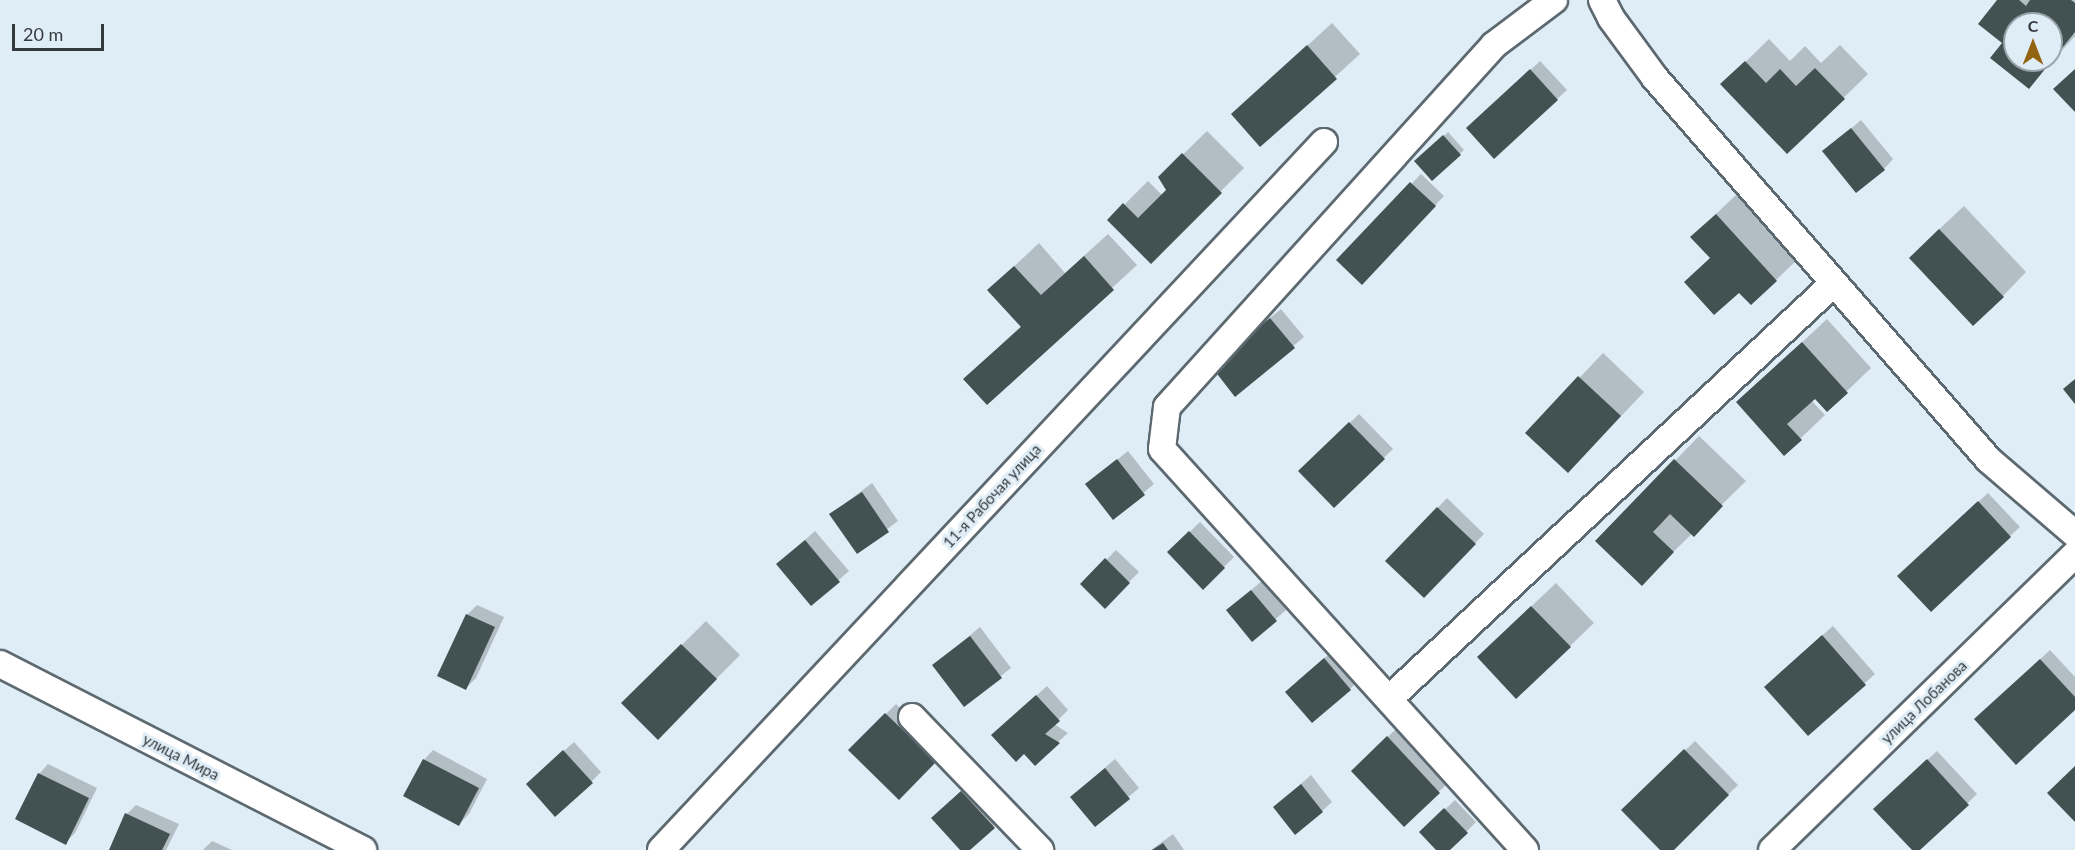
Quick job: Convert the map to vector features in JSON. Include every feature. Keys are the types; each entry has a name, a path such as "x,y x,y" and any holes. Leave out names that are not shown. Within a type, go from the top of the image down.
{"street":[{"path":"1525,850 1162,448 1167,407 1494,45 1554,0"},
{"path":"1602,0 1611,18 1655,78 1989,460 2075,534"},
{"name":"11-я Рабочая улица","path":"661,850 1324,142"},
{"path":"1389,699 1834,283"},
{"name":"улица Лобанова","path":"1772,850 2075,554"},
{"name":"улица Мира","path":"0,664 363,850"},
{"path":"912,717 1040,850"}],"building":[{"path":"1997,0 2019,0 2026,6 2030,0 2071,0 2075,3 2075,32 2063,47 2063,12 2003,12 2003,68 1990,58 2002,43 1978,24"},
{"path":"1307,45 1337,79 1260,147 1231,114"},
{"path":"1745,61 1766,83 1780,69 1796,86 1815,68 1845,99 1787,154 1720,84"},
{"path":"1530,69 1558,100 1494,159 1466,128"},
{"path":"2075,69 2075,112 2053,89"},
{"path":"2008,72 2043,72 2029,89"},
{"path":"1851,128 1885,170 1856,193 1822,151"},
{"path":"1443,135 1461,155 1432,181 1414,161"},
{"path":"1182,153 1222,193 1151,264 1107,220 1123,203 1138,218 1166,190 1158,177"},
{"path":"1410,182 1436,206 1362,285 1336,260"},
{"path":"1716,214 1777,281 1751,305 1739,293 1714,315 1684,282 1710,258 1690,237"},
{"path":"1939,229 2004,297 1973,326 1909,258"},
{"path":"1084,256 1114,290 987,405 963,379 1021,327 987,290 1014,266 1041,295"},
{"path":"1270,318 1295,348 1235,397 1211,366"},
{"path":"1802,342 1848,393 1827,412 1815,399 1787,424 1802,440 1784,456 1736,402"},
{"path":"1578,376 1621,416 1568,473 1525,433"},
{"path":"2075,379 2075,404 2063,389"},
{"path":"1349,422 1385,459 1334,508 1298,471"},
{"path":"1117,459 1145,495 1113,520 1085,484"},
{"path":"1674,459 1723,506 1694,537 1670,514 1653,532 1674,552 1642,586 1595,541"},
{"path":"862,492 889,532 857,554 829,514"},
{"path":"1978,501 2011,537 1931,612 1897,576"},
{"path":"1437,507 1476,544 1424,598 1385,561"},
{"path":"1189,531 1225,568 1203,590 1167,552"},
{"path":"805,540 840,582 811,606 776,564"},
{"path":"1105,558 1130,583 1105,609 1080,584"},
{"path":"1251,590 1277,621 1252,642 1226,610"},
{"path":"1531,606 1571,647 1516,699 1477,657"},
{"path":"466,614 495,627 466,690 437,676"},
{"path":"1822,635 1866,685 1808,736 1764,687"},
{"path":"970,636 1002,678 964,707 932,665"},
{"path":"681,644 717,679 658,740 621,703"},
{"path":"1324,658 1351,690 1312,723 1285,692"},
{"path":"2040,659 2075,697 2075,710 2016,765 1974,719"},
{"path":"1036,695 1060,721 1045,734 1060,743 1035,766 1024,754 1016,762 991,735"},
{"path":"885,713 936,762 899,800 848,750"},
{"path":"1387,736 1440,793 1404,827 1351,771"},
{"path":"1684,749 1729,795 1674,850 1660,850 1621,810"},
{"path":"563,750 593,783 555,817 526,784"},
{"path":"423,759 479,788 459,826 403,796"},
{"path":"1927,759 1969,805 1920,850 1912,850 1873,809"},
{"path":"2075,766 2075,822 2047,793"},
{"path":"1105,768 1130,799 1095,827 1070,797"},
{"path":"38,773 89,798 66,845 15,819"},
{"path":"1301,784 1323,812 1295,835 1273,807"},
{"path":"961,791 995,828 970,850 960,850 931,818"},
{"path":"1444,808 1468,833 1450,850 1436,850 1419,832"},
{"path":"125,813 170,834 162,850 109,850"},
{"path":"1163,843 1168,850 1152,850"}]}
